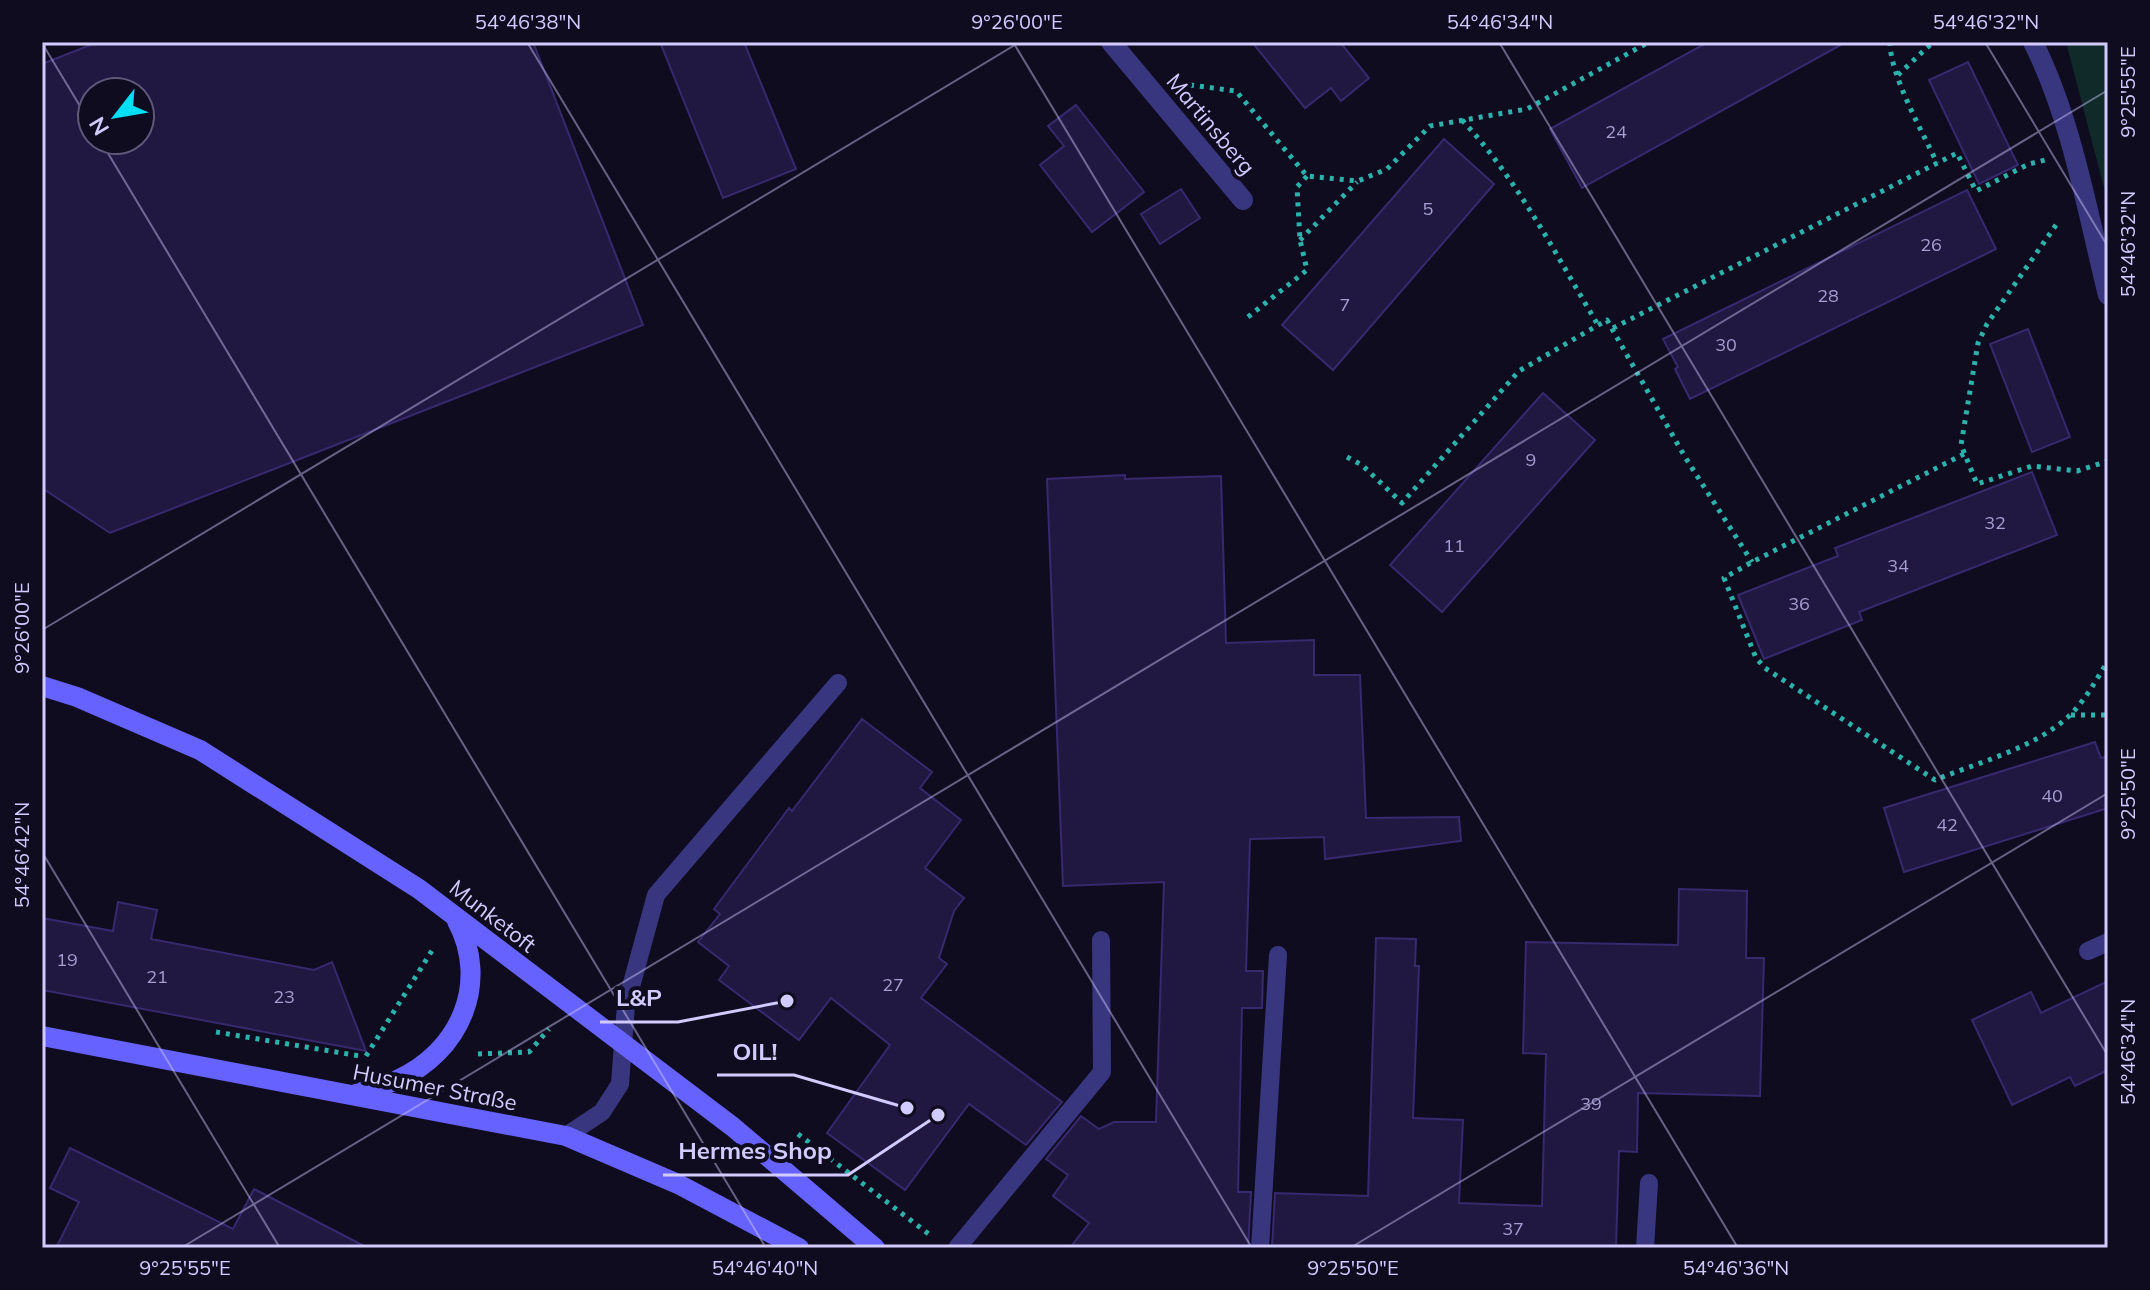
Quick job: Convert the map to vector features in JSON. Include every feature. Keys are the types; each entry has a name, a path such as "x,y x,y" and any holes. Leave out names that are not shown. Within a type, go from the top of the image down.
{"main road":[{"name":"Munketoft","path":"42,686 77,697 200,750 419,889 733,1127 875,1248"},
{"path":"352,1095 398,1080 433,1057 449,1039 464,1014 472,984 466,939 454,915"},
{"name":"Husumer Straße","path":"42,1036 566,1136 678,1184 799,1248"}],"street":[{"name":"Martinsberg","path":"1111,42 1243,200"},
{"path":"2033,42 2046,67 2073,153 2108,295"}],"lane":[{"path":"566,1136 602,1112 620,1084 626,1005 656,895 838,683"},
{"path":"957,1248 1102,1072 1101,940"},
{"path":"2088,951 2108,942"},
{"path":"1260,1248 1278,955"},
{"path":"1645,1248 1649,1183"}],"path":[{"path":"1300,240 1358,181 1387,169 1430,126 1527,109 1649,42"},
{"path":"1890,42 1890,53 1898,75 1937,163"},
{"path":"1898,75 1933,42"},
{"path":"1143,80 1236,91 1307,176 1358,181"},
{"path":"1462,120 1487,146 1507,175 1598,325"},
{"path":"1613,328 1957,153 1976,191 2029,164 2073,153"},
{"path":"1248,317 1307,270 1300,240 1297,187 1307,176"},
{"path":"2085,204 2068,209 1987,324 1978,343 1961,445 1977,484 2032,466 2077,471 2108,461"},
{"path":"1347,457 1362,465 1402,503 1519,371 1607,320 1685,457 1752,562"},
{"path":"1964,454 1724,578 1756,658 1765,668 1935,780 2036,739 2070,715 2088,694 2108,661"},
{"path":"2070,715 2108,715"},
{"path":"366,1057 454,915"},
{"path":"209,1030 366,1057 529,1052 570,1005"}],"green space":[{"path":"2066,42 2108,42 2108,203"}],"building":[{"path":"98,42 533,42 643,325 110,533 42,488 42,64"},
{"path":"660,42 744,42 796,169 723,198"},
{"path":"1252,42 1340,42 1369,78 1341,101 1331,88 1305,108"},
{"path":"1708,42 1846,42 1582,188 1550,129"},
{"path":"1968,62 2018,165 1979,184 1929,80"},
{"path":"1076,105 1144,192 1092,232 1040,165 1064,146 1048,126"},
{"path":"1444,139 1494,184 1333,370 1282,325"},
{"path":"1181,189 1200,218 1160,244 1141,214"},
{"path":"1967,190 1996,249 1690,399 1663,339"},
{"path":"2028,329 2070,437 2032,452 1990,344"},
{"path":"1543,393 1595,440 1442,612 1390,565"},
{"path":"2032,472 2057,535 1859,612 1862,620 1764,659 1738,595 1838,556 1835,548"},
{"path":"1125,475 1125,479 1221,476 1226,643 1314,640 1314,675 1360,675 1366,818 1459,817 1461,841 1325,859 1324,837 1250,839 1246,971 1263,971 1262,1008 1242,1008 1238,1192 1251,1192 1248,1248 1070,1248 1089,1223 1053,1196 1068,1175 1046,1159 1081,1116 1099,1129 1114,1122 1156,1122 1164,882 1063,886 1047,479"},
{"path":"862,719 932,772 920,788 961,820 925,868 964,898 954,911 939,958 947,964 921,998 1062,1102 1026,1145 969,1104 905,1190 827,1133 890,1045 831,998 799,1040 719,980 729,966 698,942 720,914 714,909 789,808 792,811"},
{"path":"2095,742 2101,758 2108,756 2108,808 1904,872 1884,808"},
{"path":"1679,889 1747,891 1746,958 1764,958 1760,1096 1638,1093 1637,1152 1619,1151 1616,1248 1272,1248 1275,1193 1368,1196 1376,938 1416,939 1415,966 1419,966 1413,1118 1463,1120 1459,1203 1542,1206 1546,1054 1523,1053 1526,942 1678,945"},
{"path":"118,902 157,910 151,939 314,970 332,962 366,1051 42,990 42,918 113,931"},
{"path":"2108,981 2108,1070 2075,1086 2070,1077 2012,1105 1972,1020 2031,992 2041,1013"},
{"path":"70,1148 233,1229 254,1189 368,1248 56,1248 79,1202 50,1188"}],"place":[{"name":"L&P","path":"787,1001"},
{"name":"OIL!","path":"907,1108"},
{"name":"Hermes Shop","path":"938,1115"}]}
